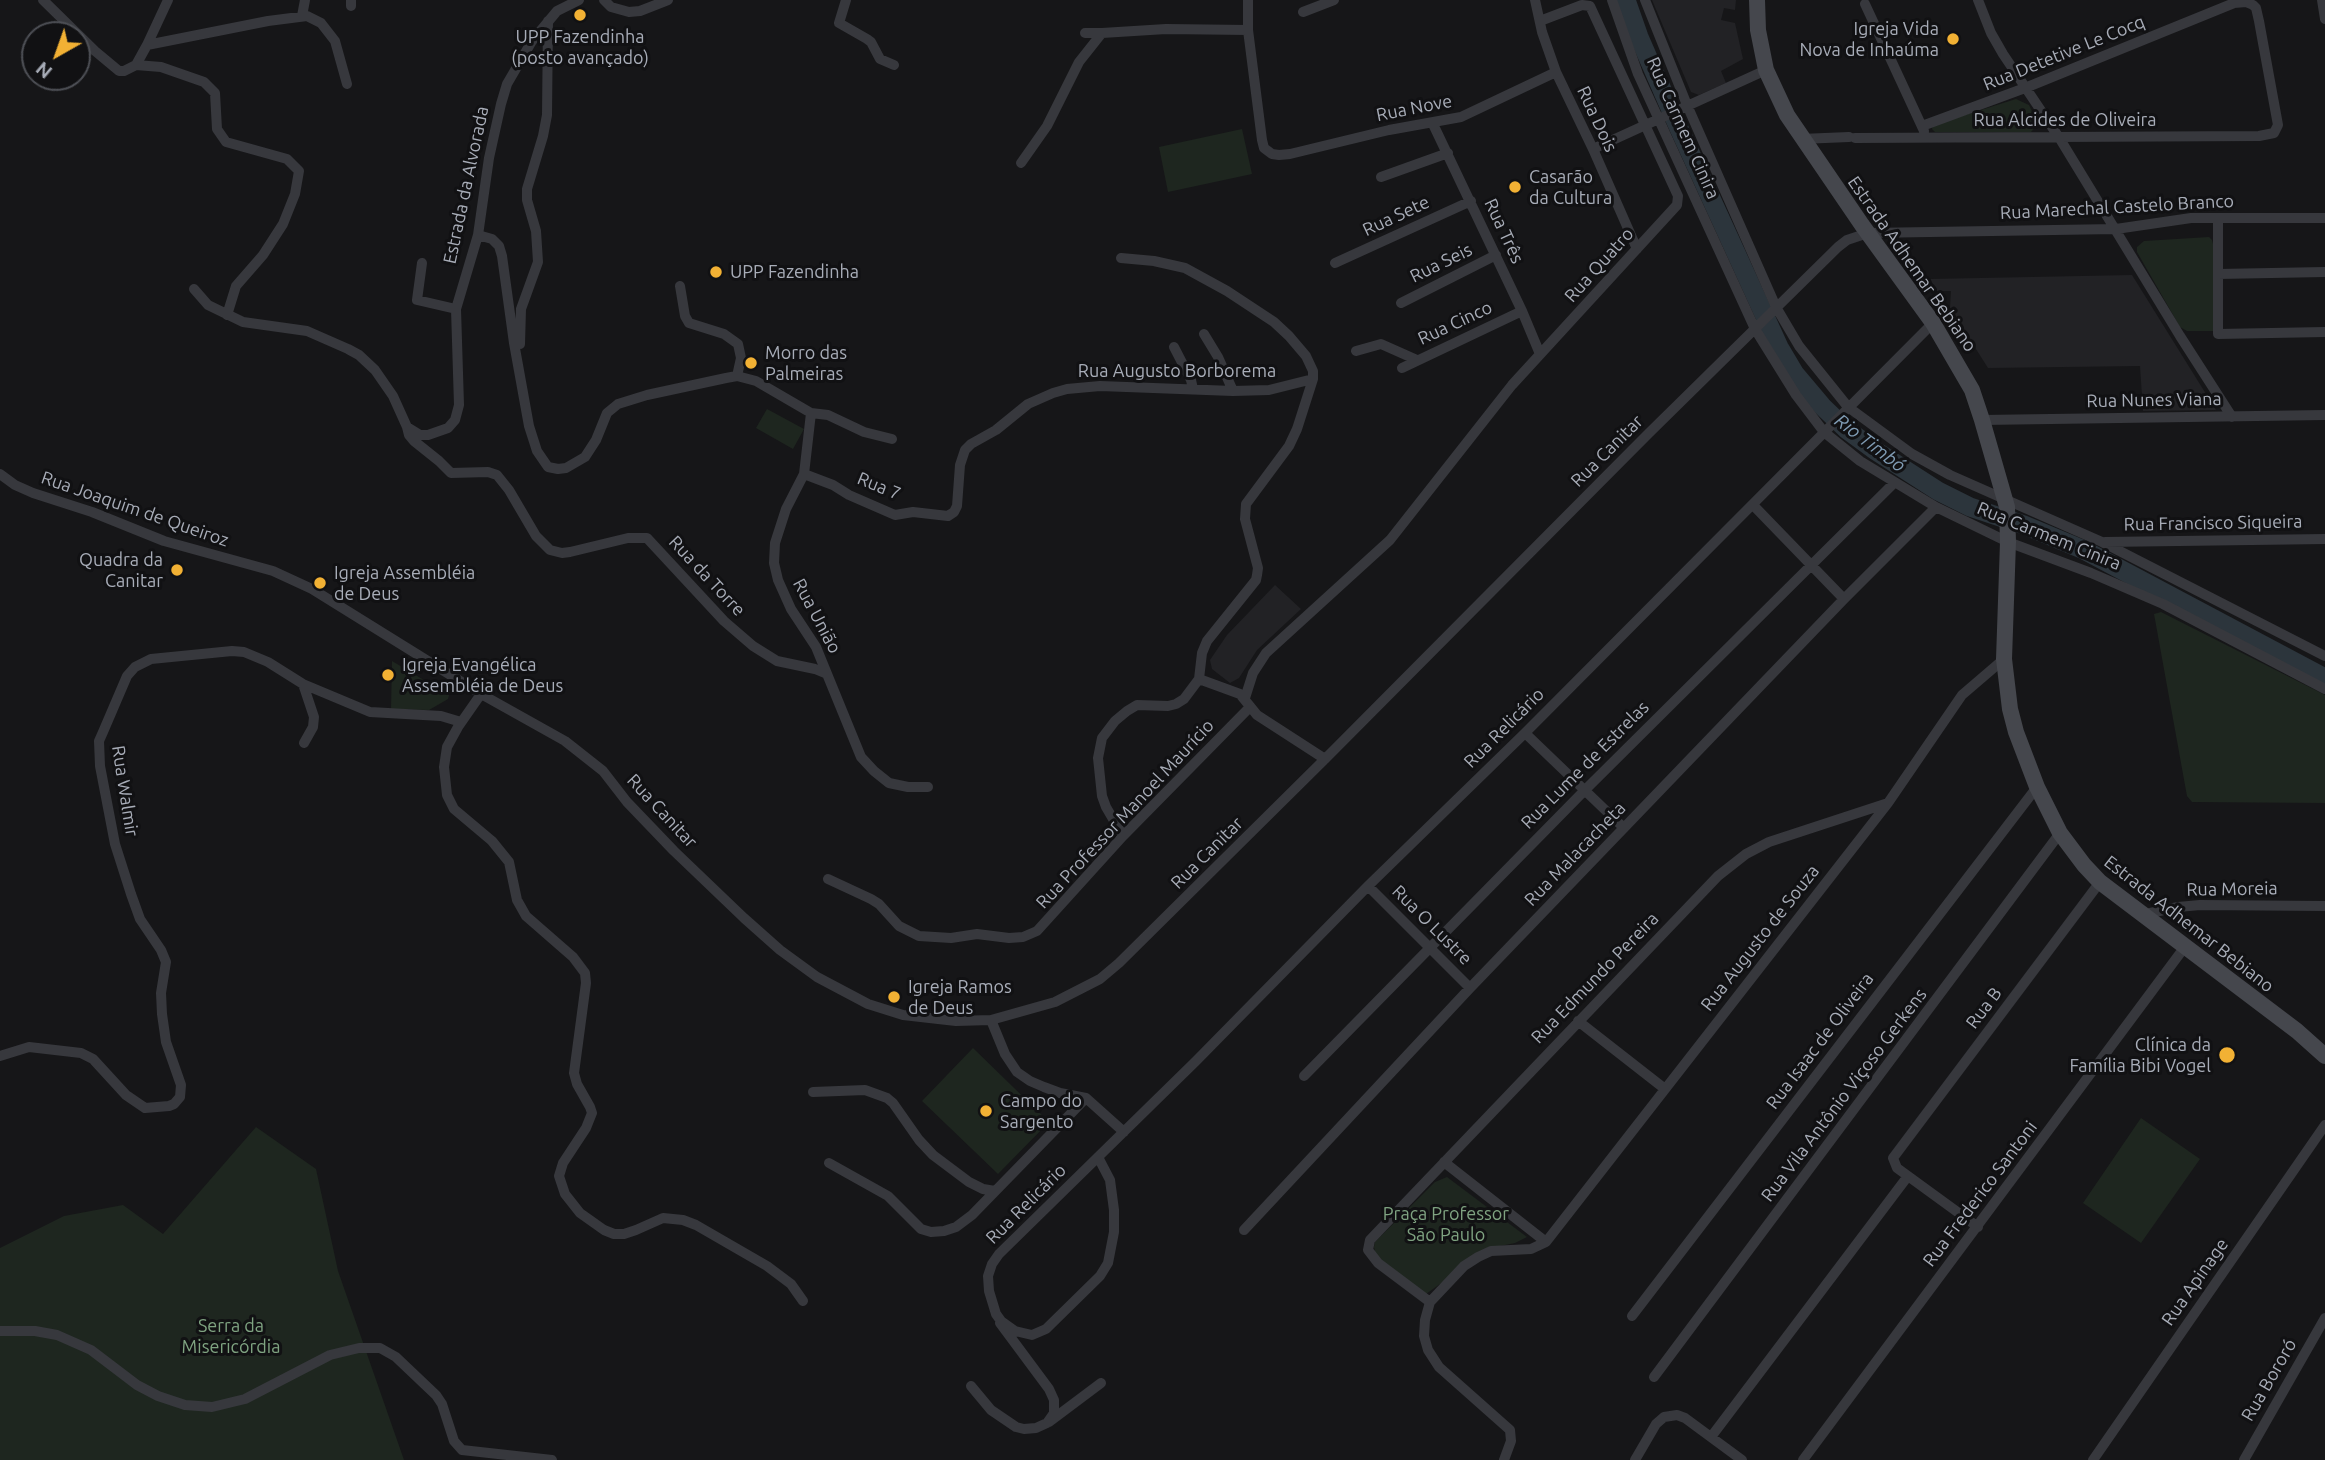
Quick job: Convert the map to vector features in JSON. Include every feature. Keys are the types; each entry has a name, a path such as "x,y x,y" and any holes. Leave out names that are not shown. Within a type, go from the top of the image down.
{"main road":[{"name":"Estrada Adhemar Bebiano","path":"1757,0 1758,30 1766,70 1775,94 1801,139 1933,323 1972,390 2006,503 2008,538 2004,659 2010,709 2037,788 2060,833 2084,866 2100,882 2297,1031 2325,1056"}],"street":[{"path":"43,0 111,66 124,71 136,65 169,69 204,82 215,93 217,129 226,142 287,159 299,171 295,194 283,224 263,255 236,286 226,315"},
{"path":"136,65 168,0"},
{"path":"302,16 305,0"},
{"path":"604,0 611,7 629,12 640,11 668,0"},
{"path":"846,0 839,23 871,42 880,59 894,65"},
{"path":"1085,33 1166,29 1248,30 1248,0"},
{"path":"1303,12 1334,0"},
{"name":"Rua Dois","path":"1535,0 1556,72 1637,250"},
{"name":"Rua Carmem Cinira","path":"1612,0 1638,74 1757,326 1789,385 1827,429 1860,461 1936,507 2128,587 2325,689"},
{"name":"Rua Carmem Cinira","path":"1645,0 1684,106 1774,309 1846,410 1912,454 1951,475 2006,503 2102,542 2325,656"},
{"path":"1978,0 1991,33 2232,417"},
{"path":"2322,0 2325,19"},
{"name":"Estrada da Alvorada","path":"407,427 420,435 435,434 448,428 457,417 459,394 456,309 478,235 489,158 507,84 524,52 557,11 571,1"},
{"name":"Rua Detetive Le Cocq","path":"1922,126 2025,88 2235,2 2250,3 2256,8 2278,117 2274,133"},
{"path":"1865,4 1927,138"},
{"path":"1540,21 1582,5 1590,6 1646,124"},
{"path":"147,45 302,16 314,18 329,31 338,50 347,84"},
{"path":"519,374 521,309 538,262 536,231 527,200 527,189 547,115 548,21"},
{"name":"Rua Nove","path":"1248,30 1262,141 1272,154 1290,153 1389,130 1461,117 1556,72"},
{"path":"1021,163 1047,126 1079,62 1102,33"},
{"path":"1593,149 1766,70"},
{"name":"Rua Três","path":"1433,124 1540,354"},
{"name":"Rua Quatro","path":"1540,354 1678,202 1678,196 1646,124"},
{"name":"Rua Alcides de Oliveira","path":"1801,139 2060,139 2259,136 2274,133"},
{"path":"1381,177 1448,153"},
{"name":"Rua Sete","path":"1335,263 1471,201"},
{"name":"Rua Marechal Castelo Branco","path":"1868,233 2116,229 2191,218 2325,218"},
{"path":"2218,218 2218,334 2325,332"},
{"name":"Rua Canitar","path":"481,694 565,741 603,771 627,802 674,852 780,950 817,977 868,1004 903,1015 956,1021 991,1020 1055,1002 1100,979 1141,942 1774,309 1838,247 1856,236 1868,233"},
{"path":"478,235 492,239 499,246 529,426 537,451 548,467 558,469 573,465 589,453 604,418 611,408 618,404 647,395 737,376 756,381 811,413 828,415 864,432 892,439"},
{"name":"Rua Seis","path":"1401,303 1496,255"},
{"path":"1121,258 1154,261 1185,268 1227,291 1274,322 1306,356 1313,371 1313,379 1289,446 1246,504 1245,519 1258,568 1257,575 1207,641 1202,653 1199,679 1184,699 1176,704 1137,705 1127,710 1102,738 1098,758 1102,796 1123,836"},
{"path":"422,263 417,300 456,309"},
{"path":"2218,274 2325,272"},
{"path":"680,286 685,316 689,323 724,334 738,344 741,358 737,376"},
{"path":"194,289 208,305 226,315 252,324 307,331 334,341 359,355 380,376 393,396 407,427"},
{"name":"Rua Cinco","path":"1402,368 1522,311"},
{"name":"Rua Relicário","path":"1047,1423 1055,1407 1049,1389 1008,1335 996,1314 988,1276 999,1254 1525,733 1933,323"},
{"path":"1204,334 1233,391"},
{"path":"1356,351 1381,344 1417,360"},
{"path":"1174,346 1192,380 1193,389"},
{"name":"Rua Professor Manoel Maurício","path":"828,879 879,904 899,926 912,934 936,937 977,934 1023,937 1037,932 1247,702 1253,673 1266,653 1390,540 1466,442 1540,354"},
{"name":"Rua Augusto Borborema","path":"971,444 996,430 1028,404 1067,389 1100,386 1233,391 1277,389 1313,379"},
{"name":"Rua União","path":"811,413 804,474 786,509 774,549 774,563 782,591 816,647 857,748 867,764 889,783 928,787"},
{"name":"Rua Nunes Viana","path":"1982,419 2325,415"},
{"name":"Rua da Torre","path":"407,427 414,441 451,473 488,472 497,475 536,536 550,550 562,553 628,538 647,538 724,621 753,646 777,661 816,668 827,674"},
{"name":"Rua 7","path":"804,474 895,515 913,512 948,516 957,506 960,465 965,450 971,444"},
{"name":"Rua Joaquim de Queiroz","path":"0,474 33,493 92,512 164,541 273,571 289,578 369,623 481,694"},
{"name":"Rua Lume de Estrelas","path":"1304,1076 1429,947 1894,482"},
{"path":"1753,505 1844,599"},
{"name":"Rua Malacacheta","path":"1244,1230 1470,988 1936,507"},
{"name":"Rua Francisco Siqueira","path":"2102,542 2325,539"},
{"name":"Rua Walmir","path":"0,1056 29,1048 86,1055 133,1101 151,1108 174,1104 180,1097 181,1085 166,1042 162,1014 161,993 166,968 161,950 146,931 136,909 115,844 100,766 99,741 122,685 127,676 144,662 232,650 251,653 303,684 370,712 440,716 461,722"},
{"name":"Rua Augusto de Souza","path":"1546,1242 1888,803 1962,695 2004,659"},
{"path":"1199,679 1240,694 1257,715 1325,759"},
{"path":"303,684 314,717 313,727 304,743"},
{"path":"481,694 447,747 444,767 449,802 492,841 509,862 520,906 526,916 573,957 585,973 574,1073 592,1113 586,1128 563,1163 559,1176 565,1194 580,1213 614,1234 624,1234 663,1218 683,1220 696,1225 767,1266 791,1284 803,1301"},
{"path":"1525,733 1624,828"},
{"name":"Rua Isaac de Oliveira","path":"1632,1316 2037,788"},
{"name":"Rua Edmundo Pereira","path":"1430,1302 1378,1262 1368,1250 1370,1240 1718,876 1739,859 1769,842 1888,803"},
{"name":"Rua Vila Antônio Viçoso Gerkens","path":"1654,1377 2060,833"},
{"name":"Rua B","path":"1908,1175 1895,1164 1895,1154 2100,882"},
{"name":"Rua O Lustre","path":"1368,886 1470,988"},
{"name":"Rua Moreia","path":"2141,915 2200,905 2325,906"},
{"name":"Rua Frederico Santoni","path":"1803,1460 2184,948"},
{"path":"991,1020 1005,1054 1017,1072 1044,1087 1086,1098 1124,1132"},
{"path":"1578,1021 1665,1089"},
{"path":"813,1092 865,1090 887,1098 933,1155 969,1182 995,1191"},
{"path":"829,1163 888,1196 916,1225 926,1231 940,1232 956,1227 972,1215 1086,1098"},
{"name":"Rua Apinage","path":"2093,1460 2325,1125"},
{"path":"996,1314 1015,1331 1025,1334 1039,1333 1062,1315 1100,1276 1110,1256 1114,1210 1110,1180 1098,1157"},
{"path":"1444,1162 1546,1242 1531,1249 1491,1251 1464,1266 1430,1302 1425,1320 1427,1350 1439,1367 1510,1430 1511,1441 1504,1460"},
{"path":"1711,1437 1908,1175 1978,1227"},
{"name":"Rua Bororó","path":"2244,1460 2325,1318"},
{"path":"0,1331 34,1331 57,1335 91,1350 137,1385 158,1396 185,1405 212,1407 245,1399 330,1355 359,1348 380,1348 396,1357 436,1395 442,1404 454,1441 462,1450 552,1460"},
{"path":"971,1386 991,1410 1016,1427 1032,1429 1047,1423 1101,1383"},
{"path":"1635,1460 1651,1432 1664,1417 1677,1415 1742,1460"}],"shaded area":[{"path":"1652,0 1736,0 1735,10 1724,8 1721,20 1735,23 1743,59 1721,71 1726,83 1699,95 1691,92"},
{"path":"2132,275 2216,410 2143,411 2140,366 1988,368 1950,308 1951,291 1937,291 1930,279"},
{"path":"1275,585 1301,609 1257,650 1239,678 1230,683 1212,669 1210,660 1227,635"}],"green space":[{"path":"2016,99 2029,105 2038,124 2031,132 1935,132 1932,129 1933,125"},
{"path":"1242,129 1252,174 1168,192 1159,147"},
{"path":"2209,237 2213,244 2214,331 2187,331 2180,327 2137,252 2137,247 2144,241"},
{"path":"767,409 804,429 793,449 756,428"},
{"path":"2161,612 2325,695 2325,803 2192,802 2187,796 2154,614"},
{"path":"392,661 449,695 448,699 429,710 391,709"},
{"name":"Campo do Sargento","path":"973,1048 1049,1122 998,1174 922,1101"},
{"path":"2141,1118 2200,1159 2141,1243 2083,1203"},
{"name":"Serra da Misericórdia","path":"256,1127 316,1169 338,1271 404,1460 0,1460 0,1248 64,1216 123,1205 163,1234"},
{"name":"Praça Professor São Paulo","path":"1447,1177 1527,1237 1515,1243 1490,1248 1426,1294 1376,1257 1374,1247 1375,1242 1435,1182"}],"waterway":[{"name":"Rio Timbó","path":"1626,0 1677,124 1779,347 1795,374 1822,406 1846,429 1876,451 1938,491 1970,507 2024,525 2084,550 2325,678"}],"place":[{"name":"UPP Fazendinha (posto avançado)","path":"580,15"},
{"name":"Igreja Vida Nova de Inhaúma","path":"1953,39"},
{"name":"Casarão da Cultura","path":"1515,187"},
{"name":"UPP Fazendinha","path":"716,272"},
{"name":"Morro das Palmeiras","path":"751,363"},
{"name":"Quadra da Canitar","path":"177,570"},
{"name":"Igreja Assembléia de Deus","path":"320,583"},
{"name":"Igreja Evangélica Assembléia de Deus","path":"388,675"},
{"name":"Igreja Ramos de Deus","path":"894,997"},
{"name":"Clínica da Família Bibi Vogel","path":"2227,1055"},
{"name":"Campo do Sargento","path":"986,1111"}]}
